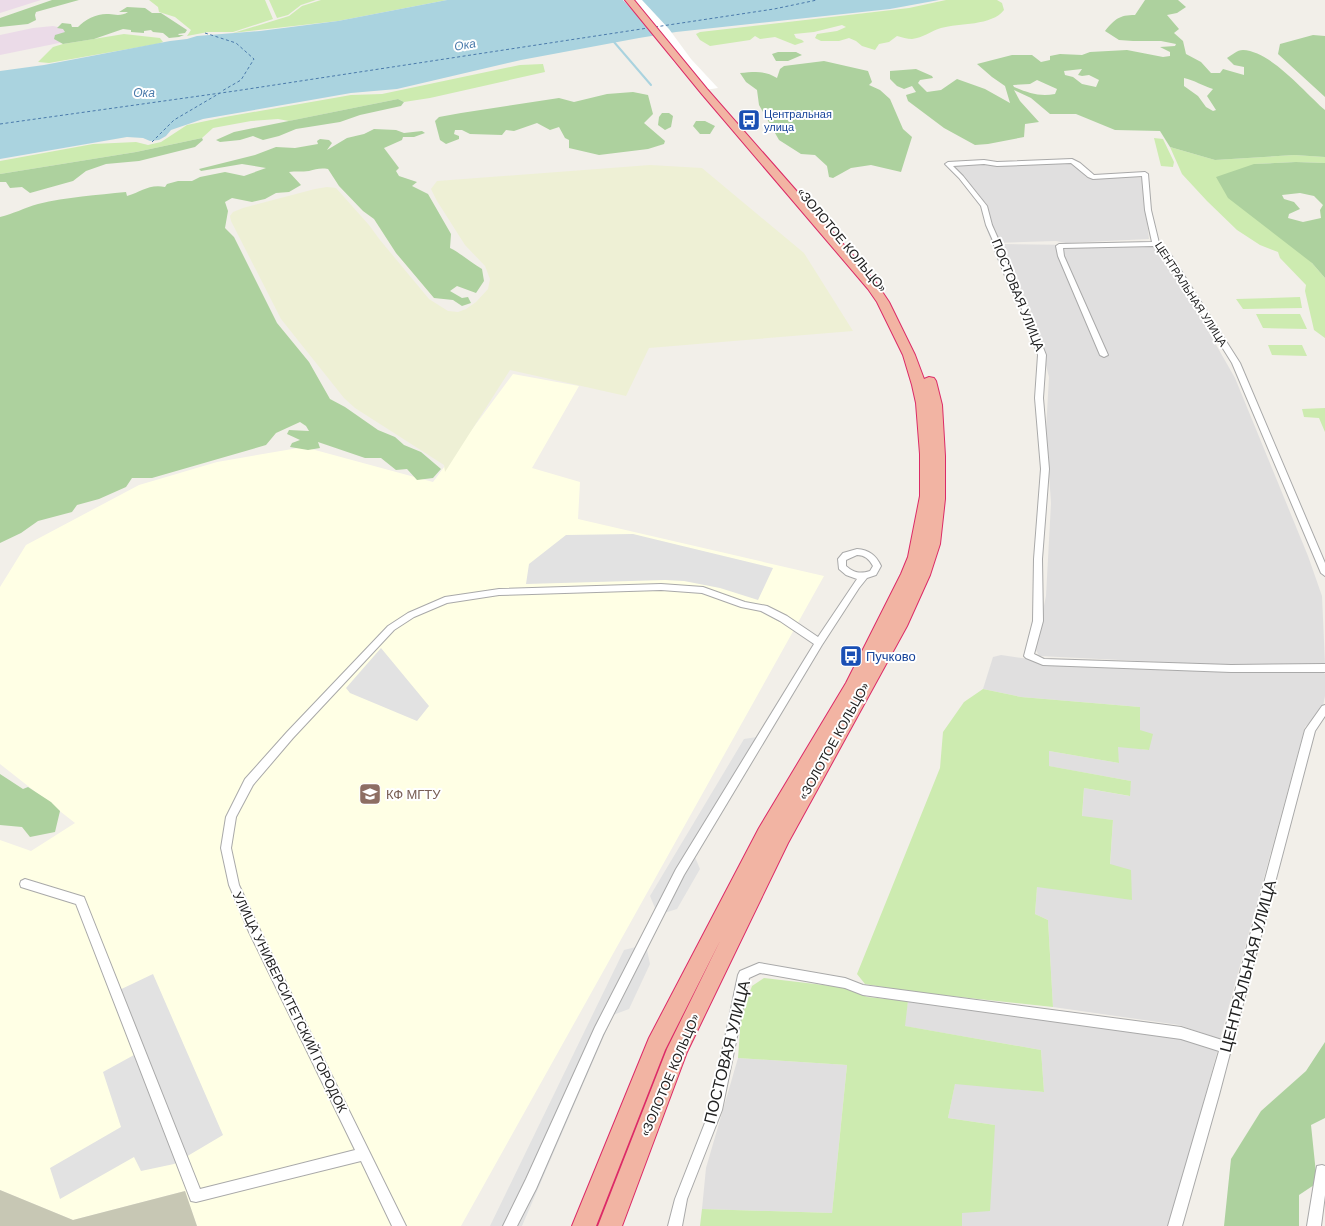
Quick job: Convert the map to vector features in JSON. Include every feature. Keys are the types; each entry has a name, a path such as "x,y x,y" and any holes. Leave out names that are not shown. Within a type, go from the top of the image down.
{"highway":[{"path":"629,0 708,90"},
{"path":"636,0 664,30 708,90"},
{"name":"«ЗОЛОТОЕ КОЛЬЦО»","path":"584,1226 656,1045 766,834 876,642 916,557 924,520 927,496 927,454 923,403 919,385 909,355 883,302 847,255 708,90"},
{"name":"«ЗОЛОТОЕ КОЛЬЦО»","path":"610,1226 678,1049 781,838 899,626 909,604 922,575 932,544 938,499 938,456 935,405 919,355 892,301 859,257 708,90"}],"street":[{"name":"ЦЕНТРАЛЬНАЯ УЛИЦА","path":"948,164 1072,161 1078,163 1088,175 1093,177 1145,174 1148,210 1156,244 1168,255 1236,363 1325,573"},
{"name":"ПОСТОВАЯ УЛИЦА","path":"948,164 961,177 984,206 989,225 997,243 997,248 1010,281 1024,307 1042,355 1039,398 1045,469 1038,559 1038,621 1030,656 1043,662 1169,667 1270,669 1325,668"},
{"path":"1104,356 1061,256 1059,246 1156,244"},
{"path":"848,573 856,576 864,576 873,573 877,566 875,559 867,553 857,551 847,554 842,559 842,567 848,573 856,586"},
{"path":"510,1226 531,1184 599,1031 680,872 819,643 864,576"},
{"name":"УЛИЦА УНИВЕРСИТЕТСКИЙ ГОРОДОК","path":"399,1226 234,885 226,848 231,817 250,782 290,735 391,628 411,615 445,600 499,592 661,587 703,590 744,605 751,605 767,611 784,619 819,643"},
{"name":"ЦЕНТРАЛЬНАЯ УЛИЦА","path":"1175,1226 1226,1047 1310,730 1325,710"},
{"path":"25,884 80,900 196,1196 364,1154"},
{"name":"ПОСТОВАЯ УЛИЦА","path":"675,1226 681,1199 716,1110 744,975 759,968 827,981 846,983 863,990 1181,1033 1226,1047"},
{"path":"1314,1226 1322,1171"}],"shaded area":[{"path":"0,0 41,0 0,13"},
{"path":"53,26 68,29 65,40 59,43 0,55 0,35 33,28"},
{"path":"1070,161 1076,163 1086,177 1133,176 1142,178 1149,239 1066,243 1056,241 992,243 986,227 987,221 970,185 954,166"},
{"path":"650,165 702,168 804,253 853,331 649,348 626,396 510,370 445,472 444,465 355,408 344,398 281,319 231,221 230,216 233,212 243,208 315,189 327,187 336,188 369,225 429,299 448,311 458,312 466,309 476,302 488,289 490,279 485,266 465,245 437,201 431,189 437,181"},
{"path":"1001,244 1155,246 1171,266 1235,378 1308,556 1322,596 1325,664 1201,664 1039,656 1035,648 1046,596 1051,503 1046,430 1049,377 1034,319"},
{"name":"КФ МГТУ","path":"513,374 579,386 532,468 580,482 578,519 824,576 461,1226 197,1226 185,1191 73,1220 0,1190 0,840 31,851 75,823 0,764 0,587 26,545 139,485 217,462 304,447 433,482"},
{"path":"633,534 773,568 758,600 720,588 684,581 665,580 526,584 529,564 566,535"},
{"path":"381,648 429,706 417,721 350,693 346,688"},
{"path":"1001,655 1029,659 1043,665 1182,671 1320,670 1325,674 1325,696 1322,711 1305,727 1220,1039 1179,1025 1053,1007 1048,920 1035,914 1037,886 1110,865 1113,820 1082,817 1084,788 1129,796 1131,781 1048,766 1049,751 1119,763 1117,746 1149,750 1140,730 1140,707 1021,697 983,689 993,657"},
{"path":"757,737 765,741 695,857 700,869 677,909 664,913 655,908 650,896 744,739"},
{"path":"636,947 647,950 650,964 629,1009 613,1015 522,1226 490,1226 624,950"},
{"path":"153,974 223,1135 174,1164 141,1171 134,1157 60,1199 50,1168 121,1127 103,1072 134,1055 111,994"},
{"path":"908,1001 1182,1039 1218,1049 1170,1226 962,1226 962,1213 995,1125 948,1118 955,1083 1044,1092 1041,1050 904,1026"},
{"path":"738,1058 847,1065 832,1213 702,1209 706,1168"},
{"path":"0,1190 73,1220 185,1191 197,1226 0,1226"}],"green space":[{"path":"52,0 79,0 36,12 36,20 28,24 0,27 0,18"},
{"path":"149,0 265,0 273,19 233,32 208,32 187,36 191,30 175,17 159,12 158,7"},
{"path":"269,0 316,0 301,5 288,15 277,18"},
{"path":"321,0 447,0 338,21 233,33 289,16 302,6"},
{"path":"946,0 997,0 1002,3 1004,10 992,19 975,23 948,26 916,38 910,39 897,36 889,42 879,44 875,50 862,46 849,38 839,41 821,41 815,38 817,34 837,31 846,27 842,25 814,32 794,34 796,38 804,42 795,45 775,37 760,39 755,36 750,40 710,46 700,40 696,34 700,32 909,8"},
{"path":"1145,0 1178,0 1186,7 1177,13 1167,15 1179,29 1174,33 1183,41 1186,54 1201,62 1211,73 1220,73 1223,69 1244,75 1244,67 1234,65 1227,58 1241,50 1254,52 1265,57 1276,65 1325,110 1325,157 1294,155 1215,160 1170,147 1160,131 1115,130 1076,114 1050,114 1031,98 1014,90 1020,101 1039,122 1025,124 1024,137 975,145 944,128 908,101 906,95 916,92 912,86 904,89 897,86 890,79 890,71 916,69 932,76 933,78 920,80 918,83 927,92 941,90 957,79 985,89 1010,103 1005,86 977,64 1012,55 1032,55 1041,62 1050,60 1050,56 1060,54 1082,55 1090,52 1127,50 1163,57 1170,56 1170,52 1160,47 1175,46 1176,44 1161,41 1119,40 1105,31 1118,18 1135,15","holes":["1082,69 1078,75 1089,75 1099,80 1096,87 1082,84 1073,77 1065,75 1064,71","1184,78 1213,89 1207,96 1216,110 1213,111 1206,107 1198,96 1184,86","1037,80 1057,89 1055,94 1039,95 1024,91 1014,87 1013,85 1030,84"]},
{"path":"127,7 145,8 152,13 161,13 187,30 185,33 178,34 184,35 169,38 163,33 153,32 151,30 144,31 144,33 131,32 131,30 123,29 94,39 63,44 54,39 55,35 65,32 63,29 57,28 62,23 71,24 72,27 78,27 84,21 92,17 105,14 119,15 126,13 128,12 119,12"},
{"path":"124,34 160,38 163,42 49,63 38,62 53,47"},
{"path":"1313,35 1325,36 1325,97 1278,54 1280,44"},
{"path":"778,52 796,52 802,55 788,61 776,61 772,54"},
{"path":"824,61 868,71 872,82 869,85 880,90 890,99 903,129 912,137 901,172 871,165 851,168 833,178 829,177 827,166 815,155 801,154 779,140 759,105 757,90 746,82 740,73 764,73 773,75 777,78 780,69 784,66"},
{"path":"543,64 545,72 430,98 404,102 398,99 289,121 278,119 251,121 213,128 202,138 136,152 0,174 0,161 93,144 136,142 148,145 161,142 187,125 225,117 351,95 382,94 520,65"},
{"path":"633,92 648,95 653,114 644,123 665,141 664,144 648,149 599,155 569,148 569,140 565,138 559,127 550,130 537,123 514,131 506,130 502,135 470,134 462,130 455,130 454,134 459,136 459,139 446,144 440,140 435,121 439,117 559,98 574,102 607,94"},
{"path":"398,99 404,102 401,106 360,115 340,122 296,129 279,136 263,140 253,136 240,140 220,142 216,140 234,132"},
{"path":"662,113 669,113 673,116 671,127 665,130 658,125 659,117"},
{"path":"696,121 705,121 715,126 710,134 700,134 693,126"},
{"path":"374,129 396,130 404,133 422,131 425,133 414,137 403,137 402,140 384,148 399,168 396,171 399,176 417,182 412,186 428,194 451,234 450,248 482,269 484,281 476,293 457,286 450,291 462,298 468,297 471,303 462,306 453,300 434,298 396,253 374,219 363,211 339,186 328,169 289,172 301,185 289,192 276,193 265,199 252,202 232,198 225,202 228,211 225,228 234,237 277,323 309,362 330,399 345,407 378,430 395,437 404,445 421,452 441,469 433,478 417,480 407,469 396,470 381,458 365,458 318,442 320,448 308,450 290,447 292,443 300,440 287,434 289,430 309,431 306,426 300,422 276,433 266,445 152,478 132,478 126,487 99,499 77,505 72,512 38,521 21,533 0,543 0,217 38,204 82,196 126,192 127,196 149,187 165,187 167,184 178,181 192,181 200,177 225,172 244,176 266,168 242,164 201,171 199,169 255,155 276,147 295,148 318,144 317,141 320,139 329,140 332,143 327,150 347,138 364,134"},
{"path":"202,138 203,140 195,147 139,161 106,164 86,171 73,181 30,193 22,187 10,188 6,182 0,182 0,174 136,152"},
{"path":"1154,138 1163,139 1174,162 1173,167 1161,166"},
{"path":"1170,147 1215,160 1294,155 1325,157 1325,163 1296,162 1254,164 1312,263 1325,278 1325,338 1314,330 1305,291 1306,285 1280,258 1278,252 1260,245 1237,230 1207,201 1182,174"},
{"path":"1296,162 1325,163 1325,278 1312,263 1228,198 1216,177 1254,164","holes":["1300,193 1314,196 1323,205 1320,210 1321,218 1303,222 1288,218 1289,214 1300,209 1294,202 1284,199 1282,195"]},
{"path":"1300,297 1302,308 1243,309 1236,299"},
{"path":"1256,314 1300,314 1307,329 1263,328"},
{"path":"1268,345 1302,345 1307,356 1272,355"},
{"path":"1325,408 1325,432 1319,418 1304,417 1302,409"},
{"path":"983,689 1021,697 1140,707 1140,730 1153,734 1149,750 1118,747 1119,763 1049,751 1049,766 1131,781 1130,796 1084,788 1082,816 1113,820 1110,864 1131,870 1132,900 1037,887 1035,914 1048,920 1053,1007 913,992 865,984 857,974 940,768 943,732 964,702"},
{"path":"0,774 23,789 28,787 51,802 60,811 55,832 30,837 22,827 0,825"},
{"path":"764,978 849,988 867,997 908,1001 905,1026 1041,1050 1044,1092 955,1084 948,1118 995,1125 990,1211 962,1213 962,1226 700,1226 702,1209 832,1213 847,1065 738,1058 741,1017 752,986"},
{"path":"1325,1042 1325,1118 1311,1125 1317,1183 1299,1195 1299,1226 1224,1226 1231,1159 1261,1111 1306,1071"}],"water":[{"name":"Ока","path":"447,0 939,0 890,9 676,32 639,38 521,60 397,89 351,93 203,119 171,130 166,136 159,140 150,141 143,138 127,137 0,159 0,71 44,65 197,36 260,31 338,21"}],"pier":[{"path":"623,0 642,0 669,29 691,59 718,88 699,91 673,61 651,31"}],"waterway":[{"path":"614,42 651,85"}],"ferry route":[{"path":"655,27 774,9 817,0"},
{"path":"220,93 648,28"},
{"path":"205,33 236,43 254,59 241,80 222,91"},
{"path":"0,124 220,93"},
{"path":"152,142 174,120 220,93"}],"place":[{"name":"Центральная улица","path":"749,120"},
{"name":"Пучково","path":"851,656"},
{"name":"КФ МГТУ","path":"370,794"}]}
